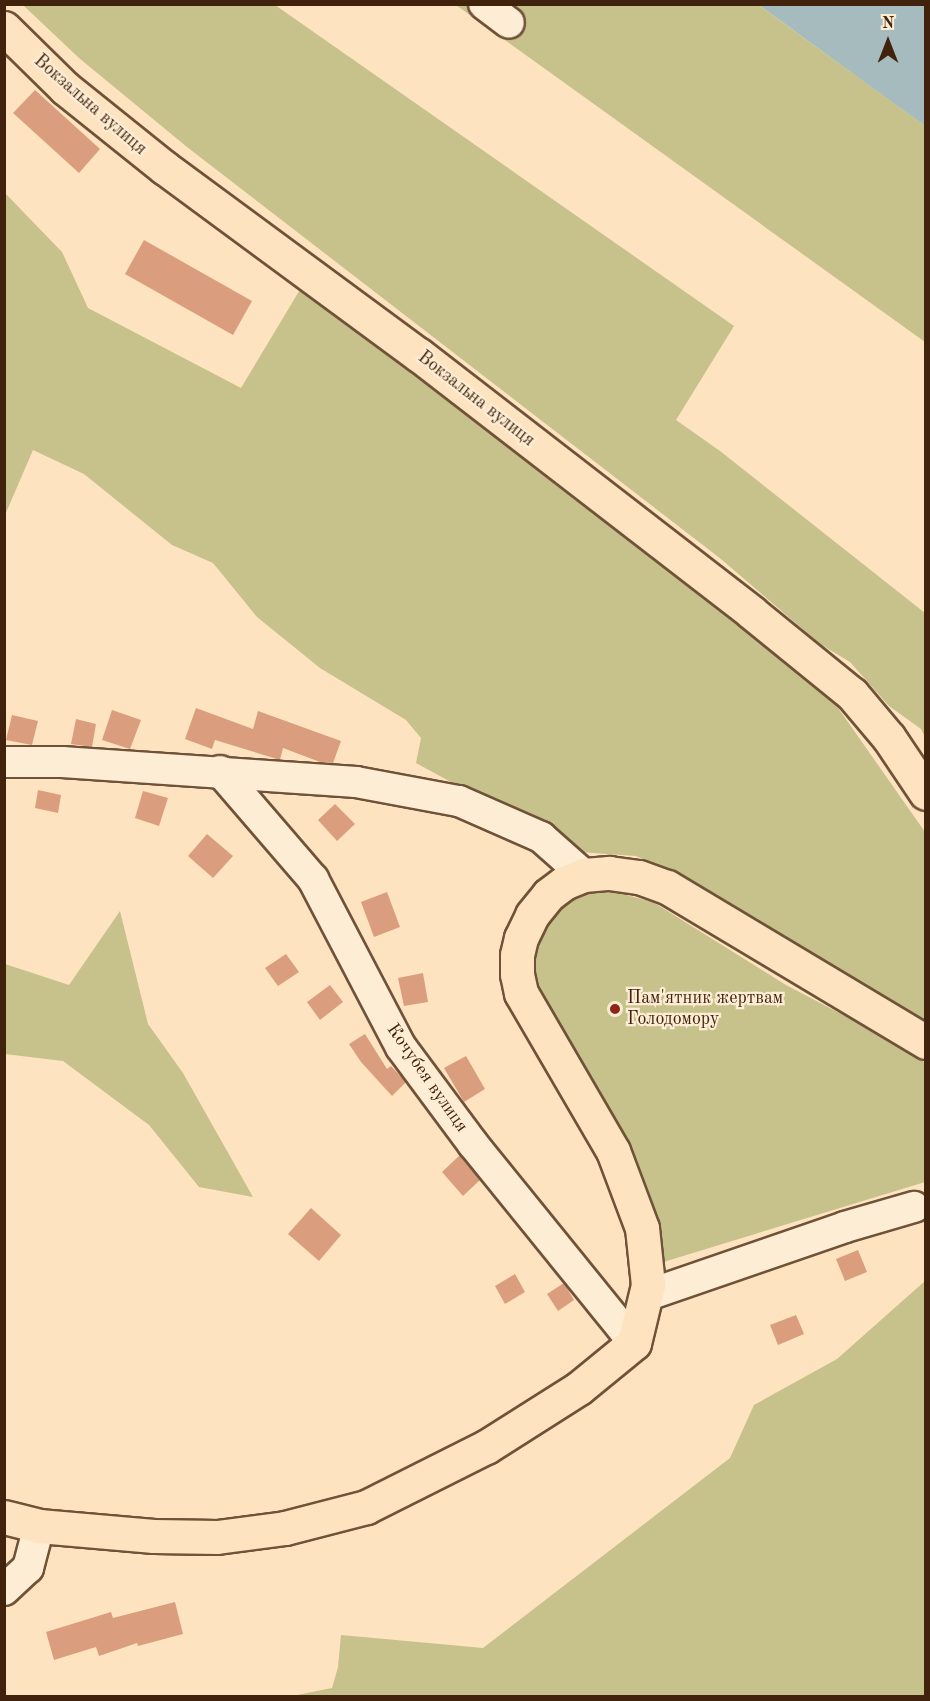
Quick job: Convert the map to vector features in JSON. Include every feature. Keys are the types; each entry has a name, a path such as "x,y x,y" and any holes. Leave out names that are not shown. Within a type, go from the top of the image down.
{"main road":[{"name":"Вокзальна вулиця","path":"4,28 65,88 165,168 429,362 751,612 852,694 889,738 926,793"},
{"path":"4,1517 39,1526 153,1536 217,1537 285,1528 366,1507 486,1447 579,1388 634,1343 648,1285 642,1228 612,1151 521,993 517,974 517,955 521,938 532,915 548,895 564,883 584,875 609,873 639,877 667,886 926,1042"}],"street":[{"path":"484,4 508,22"},
{"path":"4,762 62,762 356,782 459,801 541,837 584,875"},
{"name":"Кочубея вулиця","path":"220,771 313,879 401,1047 473,1144 634,1343"},
{"path":"645,1296 845,1227 914,1207"},
{"path":"4,1590 28,1568 39,1526"}],"shaded area":[{"path":"23,5 275,5 734,326 676,420 720,451 925,613 925,737 921,729 889,706 850,662 820,644 721,559 187,147 79,58"},
{"path":"456,5 760,6 925,126 925,342"},
{"path":"759,5 925,5 925,126 863,81"},
{"path":"4,192 62,252 88,308 241,388 304,283 789,657 836,705 925,832 925,1028 665,869 636,856 579,852 416,763 421,738 406,720 320,668 257,617 213,563 172,545 84,474 33,450 5,515"},
{"path":"583,890 615,892 653,902 786,985 866,1027 925,1063 925,1182 657,1264 533,987 529,953 547,918"},
{"path":"120,911 148,1024 183,1073 253,1197 199,1187 149,1125 63,1061 5,1054 5,964 69,985"},
{"path":"925,1281 925,1696 292,1696 332,1688 338,1667 341,1635 483,1648 730,1458 754,1405 837,1359"}],"building":[{"path":"35,90 100,149 79,173 13,113"},
{"path":"144,240 252,301 233,335 125,274"},
{"path":"196,708 253,729 258,711 341,741 333,763 320,762 283,748 280,760 215,740 212,749 185,739"},
{"path":"112,710 141,720 130,749 102,740"},
{"path":"12,715 38,721 32,745 6,740"},
{"path":"76,719 96,724 92,747 71,744"},
{"path":"38,790 61,795 58,813 35,808"},
{"path":"143,791 168,798 159,826 135,818"},
{"path":"335,804 355,824 337,841 318,820"},
{"path":"207,834 233,856 213,878 188,856"},
{"path":"387,892 400,927 374,937 361,902"},
{"path":"286,954 299,972 278,986 265,968"},
{"path":"423,973 428,1002 404,1006 398,978"},
{"path":"330,985 343,1002 320,1020 307,1002"},
{"path":"365,1034 387,1069 391,1066 406,1082 392,1096 361,1062 349,1044"},
{"path":"466,1056 485,1089 464,1102 444,1068"},
{"path":"460,1155 480,1180 463,1196 442,1172"},
{"path":"311,1208 341,1235 319,1261 288,1234"},
{"path":"858,1250 867,1272 845,1281 836,1259"},
{"path":"515,1274 525,1292 505,1304 495,1286"},
{"path":"564,1283 574,1300 558,1311 547,1294"},
{"path":"796,1315 804,1334 778,1345 770,1325"},
{"path":"175,1602 183,1634 138,1646 137,1643 99,1656 96,1647 54,1660 46,1632 111,1612 113,1618"}],"place":[{"name":"Пам'ятник жертвам Голодомору","path":"615,1009"}]}
